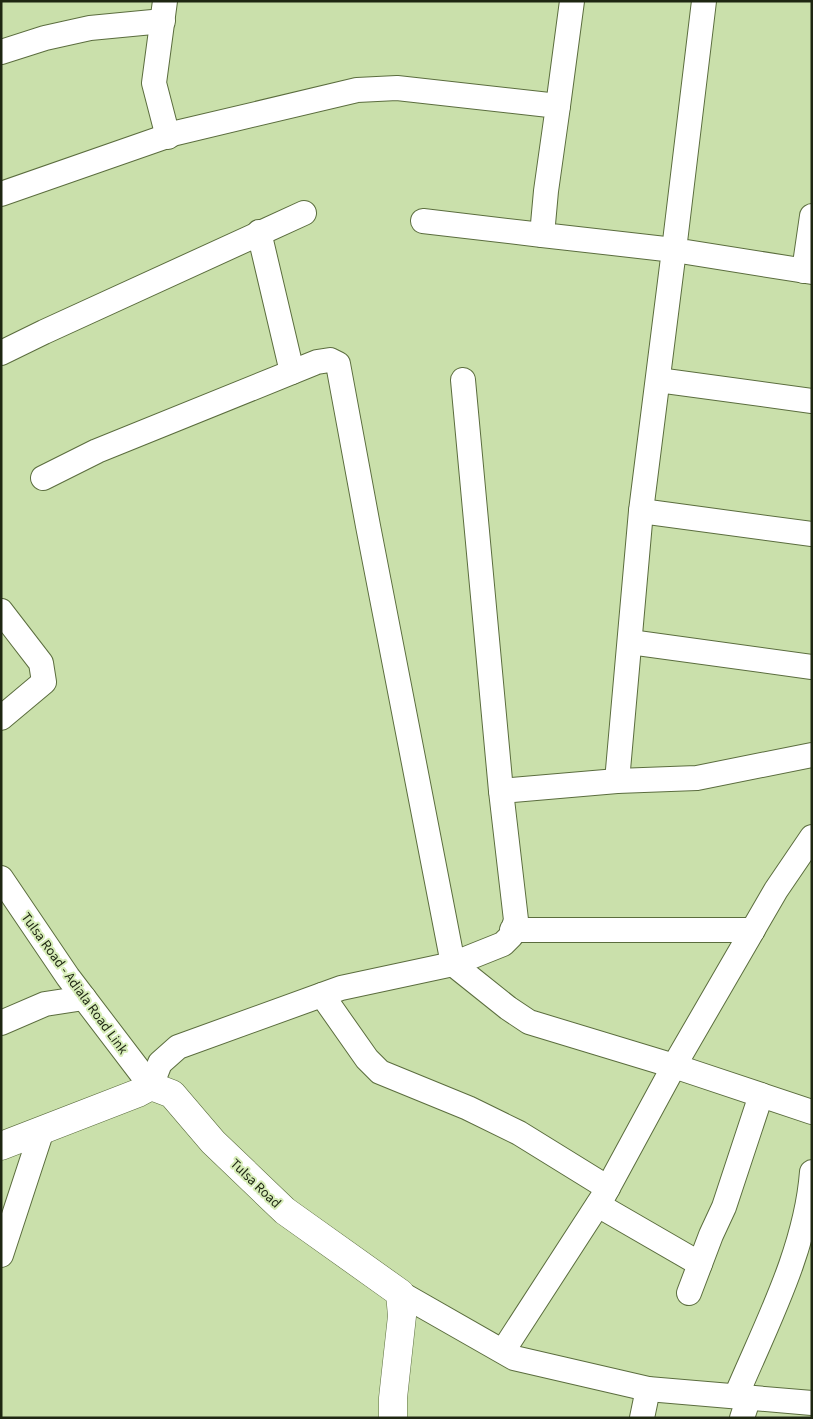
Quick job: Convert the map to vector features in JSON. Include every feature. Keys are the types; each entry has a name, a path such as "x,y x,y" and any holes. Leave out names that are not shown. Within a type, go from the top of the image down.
{"main road":[{"path":"1,1146 138,1093 151,1086"},
{"name":"Tulsa Road","path":"151,1086 172,1094 213,1142 285,1212 400,1293"},
{"path":"393,1418 402,1316 400,1293"}],"street":[{"path":"542,235 546,191 572,1"},
{"path":"617,780 642,511 704,1"},
{"path":"1,52 45,38 164,11 154,83 168,137"},
{"path":"1,194 168,137 273,109 357,90 397,88 558,106"},
{"path":"1,353 259,232 304,213"},
{"path":"423,221 674,250 808,271 812,216"},
{"path":"259,232 292,372"},
{"path":"43,478 97,451 317,362 330,360 338,364 373,556 453,964 529,1022 674,1066 812,1112"},
{"path":"151,1086 160,1062 178,1047 341,988 453,964 503,944 511,936 516,920 501,791 463,380"},
{"path":"658,380 812,401"},
{"path":"642,511 812,534"},
{"path":"1,612 41,663 44,682 1,718"},
{"path":"630,642 812,667"},
{"path":"501,791 617,780 697,778 812,755"},
{"path":"503,1351 603,1196 674,1066 753,930 788,870 812,837"},
{"name":"Tulsa Road - Adiala Road Link","path":"1,878 84,998 151,1086"},
{"path":"512,930 753,930"},
{"path":"322,995 367,1059 380,1072 468,1108 519,1133 603,1196 700,1264"},
{"path":"1,1023 46,1004 84,998"},
{"path":"689,1294 711,1235 724,1207 761,1095"},
{"path":"1,1255 42,1130"},
{"path":"743,1404 795,1256 811,1186 812,1172"},
{"path":"400,1293 514,1358 648,1389 743,1404 812,1403"},
{"path":"642,1418 648,1389"}]}
